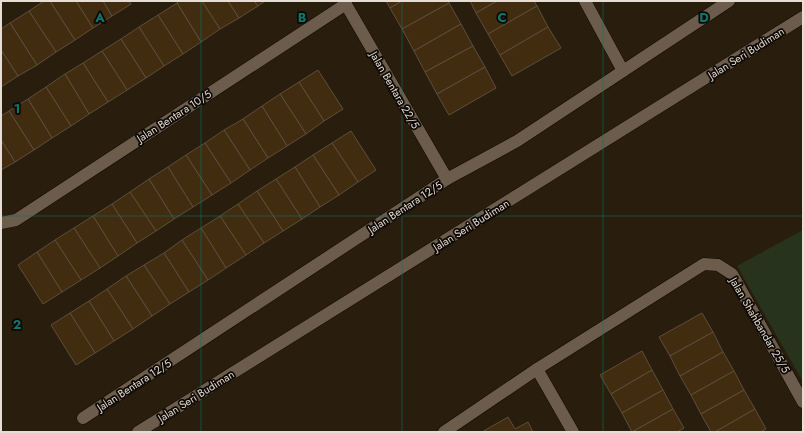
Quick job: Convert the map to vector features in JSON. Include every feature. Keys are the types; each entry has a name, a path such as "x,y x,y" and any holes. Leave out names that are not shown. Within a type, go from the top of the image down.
{"street":[{"path":"585,1 623,71"},
{"name":"Jalan Bentara 12/5","path":"83,418 447,179 516,141 729,1"},
{"name":"Jalan Bentara 22/5","path":"345,2 447,179"},
{"name":"Jalan Bentara 10/5","path":"1,224 16,220 345,2"},
{"name":"Jalan Seri Budiman","path":"138,432 803,17"},
{"name":"Jalan Shahbandar 25/5","path":"537,369 704,264 718,265 732,274 803,402"},
{"path":"444,432 537,369 573,432"}],"green space":[{"path":"803,230 803,382 737,266"}],"building":[{"path":"44,1 50,1 75,40 56,52 29,11"},
{"path":"50,1 76,1 93,28 75,40"},
{"path":"76,1 103,1 112,16 93,28"},
{"path":"103,1 129,1 131,4 112,16"},
{"path":"179,1 202,1 220,29 201,42 177,3"},
{"path":"202,1 228,1 239,18 220,29"},
{"path":"228,1 254,1 258,6 239,18"},
{"path":"254,1 265,1 258,6"},
{"path":"386,1 402,1 390,8"},
{"path":"402,1 448,1 449,3 402,29 390,8"},
{"path":"470,1 497,1 476,13"},
{"path":"497,1 534,1 537,6 488,34 476,13"},
{"path":"177,3 201,42 183,54 158,15"},
{"path":"449,3 461,24 414,51 402,29"},
{"path":"537,6 548,27 500,55 488,34"},
{"path":"29,11 56,52 37,65 10,23"},
{"path":"158,15 183,54 164,66 139,27"},
{"path":"10,23 37,65 18,76 1,50 1,29"},
{"path":"461,24 473,46 425,72 414,51"},
{"path":"139,27 164,66 146,78 121,39"},
{"path":"548,27 561,48 512,76 500,55"},
{"path":"121,39 146,78 127,90 102,51"},
{"path":"473,46 485,67 437,94 425,72"},
{"path":"1,50 18,76 1,87"},
{"path":"102,51 127,90 108,102 83,63"},
{"path":"83,63 108,102 89,114 65,74"},
{"path":"485,67 496,88 449,115 437,94"},
{"path":"318,70 343,109 324,121 299,82"},
{"path":"65,74 89,114 71,126 46,87"},
{"path":"299,82 324,121 306,134 280,94"},
{"path":"46,87 71,126 52,138 28,99"},
{"path":"280,94 306,134 287,146 262,106"},
{"path":"28,99 52,138 34,150 9,111"},
{"path":"262,106 287,146 268,158 243,119"},
{"path":"9,111 34,150 15,162 1,140 1,116"},
{"path":"243,119 268,158 250,170 224,130"},
{"path":"224,130 250,170 231,183 205,143"},
{"path":"351,131 376,170 358,182 332,143"},
{"path":"1,140 15,162 1,170"},
{"path":"205,143 231,183 212,195 186,155"},
{"path":"332,143 358,182 339,195 313,155"},
{"path":"186,155 212,195 193,207 168,167"},
{"path":"313,155 339,195 320,207 295,167"},
{"path":"168,167 193,207 174,219 149,179"},
{"path":"295,167 320,207 302,219 276,179"},
{"path":"149,179 174,219 156,231 130,192"},
{"path":"276,179 302,219 283,231 257,191"},
{"path":"257,191 283,231 264,243 238,204"},
{"path":"130,192 156,231 137,243 112,204"},
{"path":"112,204 137,243 118,256 93,216"},
{"path":"238,204 264,243 246,255 220,216"},
{"path":"93,216 118,256 100,268 74,228"},
{"path":"220,216 246,255 226,268 201,228"},
{"path":"74,228 100,268 81,280 55,240"},
{"path":"201,228 226,268 208,280 182,240"},
{"path":"55,240 81,280 62,292 37,252"},
{"path":"182,240 208,280 189,292 164,253"},
{"path":"37,252 62,292 43,304 18,265"},
{"path":"164,253 189,292 170,304 144,265"},
{"path":"144,265 170,304 152,316 126,276"},
{"path":"126,276 152,316 133,329 107,289"},
{"path":"107,289 133,329 114,341 89,301"},
{"path":"89,301 114,341 95,353 70,313"},
{"path":"70,313 95,353 76,365 51,325"},
{"path":"702,313 713,332 670,356 659,337"},
{"path":"713,332 723,352 680,376 670,356"},
{"path":"642,351 652,370 611,394 600,375"},
{"path":"723,352 734,371 691,395 680,376"},
{"path":"652,370 663,390 622,413 611,394"},
{"path":"734,371 744,390 701,414 691,395"},
{"path":"663,390 673,409 632,432 622,413"},
{"path":"744,390 755,409 715,432 711,432 701,414"},
{"path":"673,409 684,428 677,432 632,432"},
{"path":"755,409 766,429 760,432 715,432"},
{"path":"508,417 515,429 528,422 533,432 482,432"}]}
